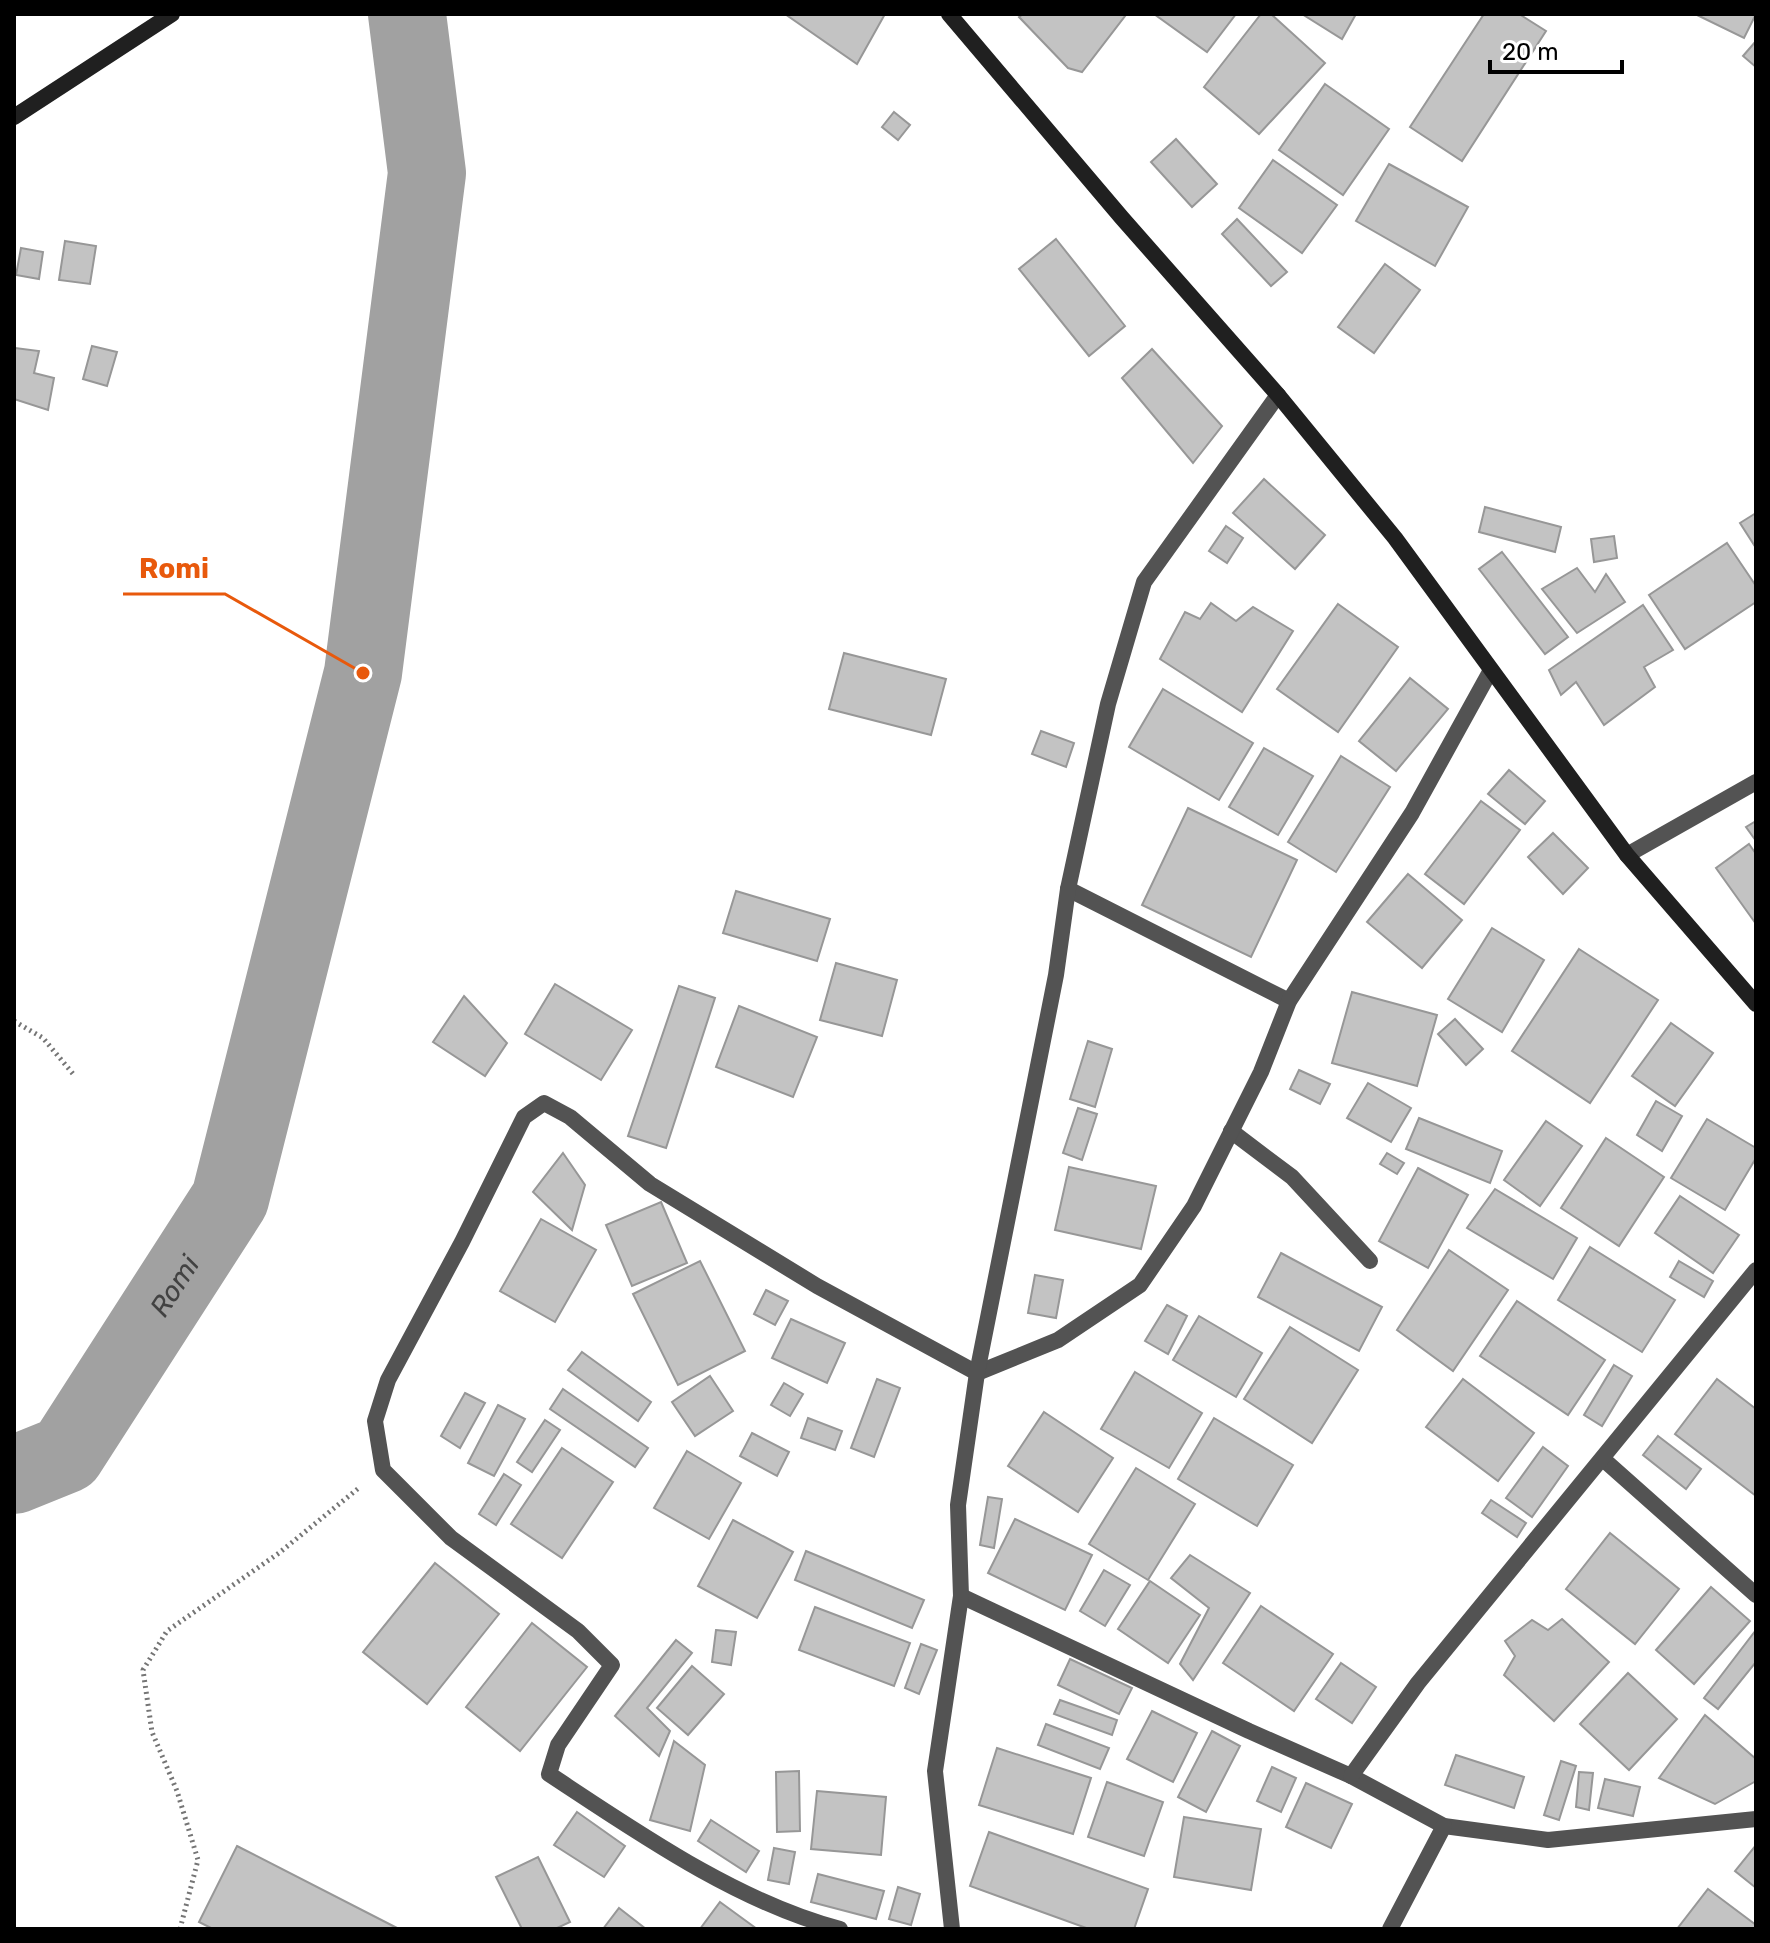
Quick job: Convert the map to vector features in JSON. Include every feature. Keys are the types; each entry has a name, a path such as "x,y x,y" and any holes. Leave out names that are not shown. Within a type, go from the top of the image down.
{"street":[{"path":"14,117 172,14"},
{"path":"949,14 1278,395 1395,538 1627,855 1756,1004"},
{"path":"952,1929 935,1771 961,1596 958,1505 977,1373 1056,975 1068,889 1108,704 1144,582 1278,395"},
{"path":"977,1373 1058,1340 1140,1285 1194,1206 1261,1072 1289,1001 1412,813 1491,670"},
{"path":"1627,855 1756,782"},
{"path":"1068,889 1289,1001"},
{"path":"840,1929 820,1926 719,1880 549,1774 558,1745 612,1665 578,1631 451,1538 383,1470 375,1421 388,1380 524,1117 544,1103 570,1117 650,1184 817,1286 977,1373"},
{"path":"1231,1131 1292,1177 1370,1261"},
{"path":"1351,1776 1418,1683 1756,1270"},
{"path":"1603,1459 1756,1595"},
{"path":"961,1596 1351,1776 1444,1826 1548,1840 1756,1819"},
{"path":"1390,1929 1444,1826"}],"path":[{"path":"14,1021 43,1038 74,1075"},
{"path":"180,1929 198,1860 177,1791 152,1732 143,1670 167,1631 279,1553 334,1506 383,1470"}],"building":[{"path":"785,14 885,14 857,64"},
{"path":"1023,14 1125,16 1082,72 1068,68 1019,17"},
{"path":"1154,14 1236,14 1207,52"},
{"path":"1261,14 1271,14 1325,63 1259,134 1204,87"},
{"path":"1302,14 1356,14 1342,39"},
{"path":"1484,14 1519,14 1546,31 1462,161 1410,127"},
{"path":"1695,14 1756,14 1744,38"},
{"path":"1756,41 1756,67 1743,56"},
{"path":"1325,84 1389,129 1343,195 1279,150"},
{"path":"894,112 910,125 898,140 882,127"},
{"path":"1176,139 1217,184 1192,207 1151,162"},
{"path":"1273,160 1337,205 1302,253 1239,208"},
{"path":"1389,164 1468,207 1435,266 1356,221"},
{"path":"1237,219 1287,272 1271,286 1222,234"},
{"path":"1056,239 1125,326 1089,356 1019,269"},
{"path":"65,241 96,246 90,284 59,280"},
{"path":"21,248 43,252 39,279 16,275"},
{"path":"1385,264 1420,290 1374,353 1338,327"},
{"path":"92,346 117,352 107,386 83,379"},
{"path":"15,348 39,351 34,373 54,378 48,410 14,399"},
{"path":"1152,349 1222,426 1193,463 1122,378"},
{"path":"1264,479 1325,535 1295,569 1233,513"},
{"path":"1485,507 1561,527 1555,552 1479,532"},
{"path":"1756,513 1756,548 1740,523"},
{"path":"1226,526 1243,538 1227,563 1209,551"},
{"path":"1614,536 1617,558 1594,562 1591,539"},
{"path":"1727,543 1756,586 1756,602 1685,649 1649,595"},
{"path":"1502,552 1568,637 1545,654 1479,569"},
{"path":"1577,568 1595,592 1606,574 1625,602 1577,633 1542,589"},
{"path":"1211,603 1236,621 1253,607 1293,631 1242,712 1160,659 1185,612 1200,619"},
{"path":"1338,604 1398,647 1338,732 1277,689"},
{"path":"1643,605 1673,650 1644,667 1655,687 1604,725 1576,682 1561,695 1549,670"},
{"path":"844,653 946,679 931,735 829,709"},
{"path":"1410,678 1448,709 1396,771 1359,741"},
{"path":"1163,689 1253,743 1219,800 1129,747"},
{"path":"1041,731 1074,743 1066,767 1032,754"},
{"path":"1264,748 1313,776 1278,835 1229,807"},
{"path":"1341,756 1390,787 1336,872 1288,842"},
{"path":"1509,770 1545,801 1525,824 1488,794"},
{"path":"1481,801 1520,830 1464,904 1425,874"},
{"path":"1188,808 1297,860 1251,957 1142,905"},
{"path":"1756,821 1756,841 1746,827"},
{"path":"1553,833 1588,868 1563,894 1528,857"},
{"path":"1749,844 1756,854 1756,924 1716,868"},
{"path":"1408,874 1462,920 1422,968 1367,922"},
{"path":"736,891 830,919 817,961 723,933"},
{"path":"1492,928 1544,960 1502,1032 1448,999"},
{"path":"1579,949 1658,1000 1590,1103 1512,1051"},
{"path":"836,963 897,980 882,1036 820,1020"},
{"path":"555,984 632,1030 601,1080 525,1034"},
{"path":"679,986 715,998 666,1148 628,1136"},
{"path":"1352,992 1437,1015 1417,1086 1332,1063"},
{"path":"464,996 507,1043 485,1076 433,1042"},
{"path":"739,1006 817,1037 793,1097 716,1067"},
{"path":"1455,1019 1483,1049 1466,1065 1438,1034"},
{"path":"1671,1023 1713,1053 1675,1106 1632,1076"},
{"path":"1088,1041 1112,1049 1095,1107 1070,1099"},
{"path":"1299,1070 1330,1084 1320,1104 1290,1089"},
{"path":"1368,1083 1411,1108 1391,1142 1347,1118"},
{"path":"1656,1101 1682,1116 1662,1151 1637,1135"},
{"path":"1078,1108 1097,1114 1082,1160 1063,1153"},
{"path":"1419,1118 1502,1151 1490,1183 1406,1149"},
{"path":"1707,1119 1756,1148 1756,1158 1725,1210 1671,1178"},
{"path":"1546,1121 1582,1146 1540,1206 1504,1180"},
{"path":"1606,1138 1664,1177 1619,1246 1561,1208"},
{"path":"563,1153 585,1185 572,1230 533,1192"},
{"path":"1387,1153 1404,1163 1397,1174 1380,1164"},
{"path":"1069,1167 1156,1186 1141,1249 1055,1230"},
{"path":"1418,1168 1468,1195 1428,1268 1379,1241"},
{"path":"1495,1189 1577,1238 1553,1279 1467,1228"},
{"path":"1680,1196 1739,1235 1713,1273 1655,1233"},
{"path":"661,1202 687,1263 632,1286 606,1225"},
{"path":"541,1219 596,1250 555,1322 500,1291"},
{"path":"1590,1247 1675,1300 1642,1352 1558,1300"},
{"path":"1449,1250 1508,1290 1453,1371 1397,1330"},
{"path":"1281,1253 1382,1307 1359,1351 1258,1297"},
{"path":"700,1261 745,1351 678,1385 633,1294"},
{"path":"1679,1261 1713,1281 1704,1297 1670,1277"},
{"path":"1035,1275 1063,1280 1056,1318 1028,1313"},
{"path":"766,1290 788,1301 775,1325 754,1314"},
{"path":"1517,1301 1605,1360 1568,1415 1480,1356"},
{"path":"1167,1305 1187,1316 1168,1354 1145,1341"},
{"path":"1199,1316 1262,1353 1236,1397 1173,1360"},
{"path":"791,1319 845,1343 827,1383 772,1358"},
{"path":"1290,1327 1358,1370 1312,1443 1244,1399"},
{"path":"582,1352 651,1402 638,1421 568,1370"},
{"path":"1614,1365 1632,1376 1602,1426 1584,1415"},
{"path":"1135,1372 1202,1413 1169,1468 1101,1429"},
{"path":"710,1376 733,1411 695,1436 672,1402"},
{"path":"877,1379 900,1388 874,1457 851,1448"},
{"path":"1463,1379 1534,1433 1498,1481 1426,1427"},
{"path":"1717,1379 1756,1409 1756,1496 1675,1434"},
{"path":"784,1383 803,1394 790,1416 771,1405"},
{"path":"563,1389 648,1448 635,1467 550,1409"},
{"path":"465,1393 485,1403 460,1448 441,1436"},
{"path":"498,1405 525,1419 494,1476 468,1463"},
{"path":"1044,1412 1113,1458 1078,1512 1008,1466"},
{"path":"808,1418 842,1431 835,1450 801,1438"},
{"path":"1214,1418 1293,1465 1257,1526 1178,1479"},
{"path":"545,1420 560,1430 532,1472 517,1462"},
{"path":"752,1433 789,1452 777,1476 740,1456"},
{"path":"1658,1436 1701,1469 1686,1489 1643,1455"},
{"path":"1543,1447 1568,1466 1532,1517 1506,1498"},
{"path":"562,1448 613,1482 562,1558 511,1524"},
{"path":"687,1451 741,1483 709,1539 654,1508"},
{"path":"1136,1468 1195,1504 1148,1580 1089,1544"},
{"path":"504,1474 521,1485 496,1525 479,1514"},
{"path":"988,1497 1002,1499 994,1548 980,1545"},
{"path":"1491,1500 1526,1523 1517,1537 1482,1513"},
{"path":"1015,1519 1092,1555 1065,1610 988,1573"},
{"path":"733,1520 793,1552 757,1618 698,1586"},
{"path":"1610,1533 1679,1589 1635,1644 1566,1589"},
{"path":"806,1551 924,1600 912,1628 795,1580"},
{"path":"1190,1555 1250,1593 1193,1680 1180,1664 1209,1608 1171,1578"},
{"path":"435,1563 499,1614 427,1704 363,1652"},
{"path":"1104,1570 1130,1585 1105,1626 1080,1611"},
{"path":"1150,1581 1200,1615 1168,1663 1118,1629"},
{"path":"1711,1587 1750,1621 1694,1684 1656,1650"},
{"path":"1261,1606 1333,1654 1294,1711 1223,1663"},
{"path":"815,1607 910,1643 894,1686 799,1650"},
{"path":"1562,1619 1609,1662 1554,1721 1504,1675 1515,1656 1505,1641 1532,1620 1548,1630"},
{"path":"532,1623 587,1667 520,1751 466,1707"},
{"path":"716,1630 736,1632 731,1665 712,1662"},
{"path":"1756,1630 1756,1662 1718,1709 1704,1698"},
{"path":"676,1640 692,1653 647,1708 670,1731 659,1756 615,1716"},
{"path":"921,1644 937,1650 919,1694 905,1688"},
{"path":"1070,1659 1132,1688 1119,1714 1058,1685"},
{"path":"1341,1663 1376,1687 1352,1723 1316,1699"},
{"path":"692,1666 724,1694 688,1735 657,1708"},
{"path":"1628,1673 1677,1719 1629,1770 1580,1724"},
{"path":"1060,1700 1117,1720 1112,1735 1054,1714"},
{"path":"1152,1711 1197,1733 1173,1782 1127,1759"},
{"path":"1705,1715 1756,1759 1756,1781 1715,1804 1659,1778"},
{"path":"1046,1724 1109,1748 1100,1769 1038,1745"},
{"path":"1212,1731 1240,1746 1206,1812 1178,1797"},
{"path":"674,1741 705,1765 690,1831 650,1820"},
{"path":"997,1748 1091,1778 1073,1834 979,1805"},
{"path":"1456,1755 1524,1777 1514,1808 1445,1785"},
{"path":"1561,1761 1576,1766 1559,1820 1544,1815"},
{"path":"1272,1767 1296,1778 1281,1812 1257,1801"},
{"path":"799,1771 800,1831 777,1832 776,1772"},
{"path":"1579,1772 1593,1773 1589,1810 1576,1807"},
{"path":"1605,1779 1640,1787 1633,1816 1598,1808"},
{"path":"1107,1782 1163,1802 1144,1856 1088,1837"},
{"path":"1306,1783 1352,1804 1331,1848 1286,1827"},
{"path":"817,1791 886,1797 881,1855 811,1849"},
{"path":"577,1812 625,1846 604,1877 554,1845"},
{"path":"1184,1817 1261,1829 1251,1890 1174,1877"},
{"path":"711,1820 759,1851 746,1872 698,1841"},
{"path":"989,1832 1148,1889 1134,1929 1089,1929 970,1886"},
{"path":"1756,1845 1756,1888 1735,1871"},
{"path":"237,1846 399,1929 213,1929 199,1922"},
{"path":"774,1848 795,1852 789,1884 768,1880"},
{"path":"538,1857 570,1922 555,1929 522,1929 496,1877"},
{"path":"818,1874 884,1891 876,1919 811,1902"},
{"path":"898,1887 920,1894 911,1925 889,1919"},
{"path":"1708,1889 1756,1925 1756,1929 1677,1929"},
{"path":"720,1902 757,1929 700,1929"},
{"path":"619,1908 646,1929 603,1929"}],"waterway":[{"name":"Romi","path":"14,1475 66,1454 230,1199 363,673 427,173 407,14"}],"place":[{"name":"Romi","path":"363,673"}]}
